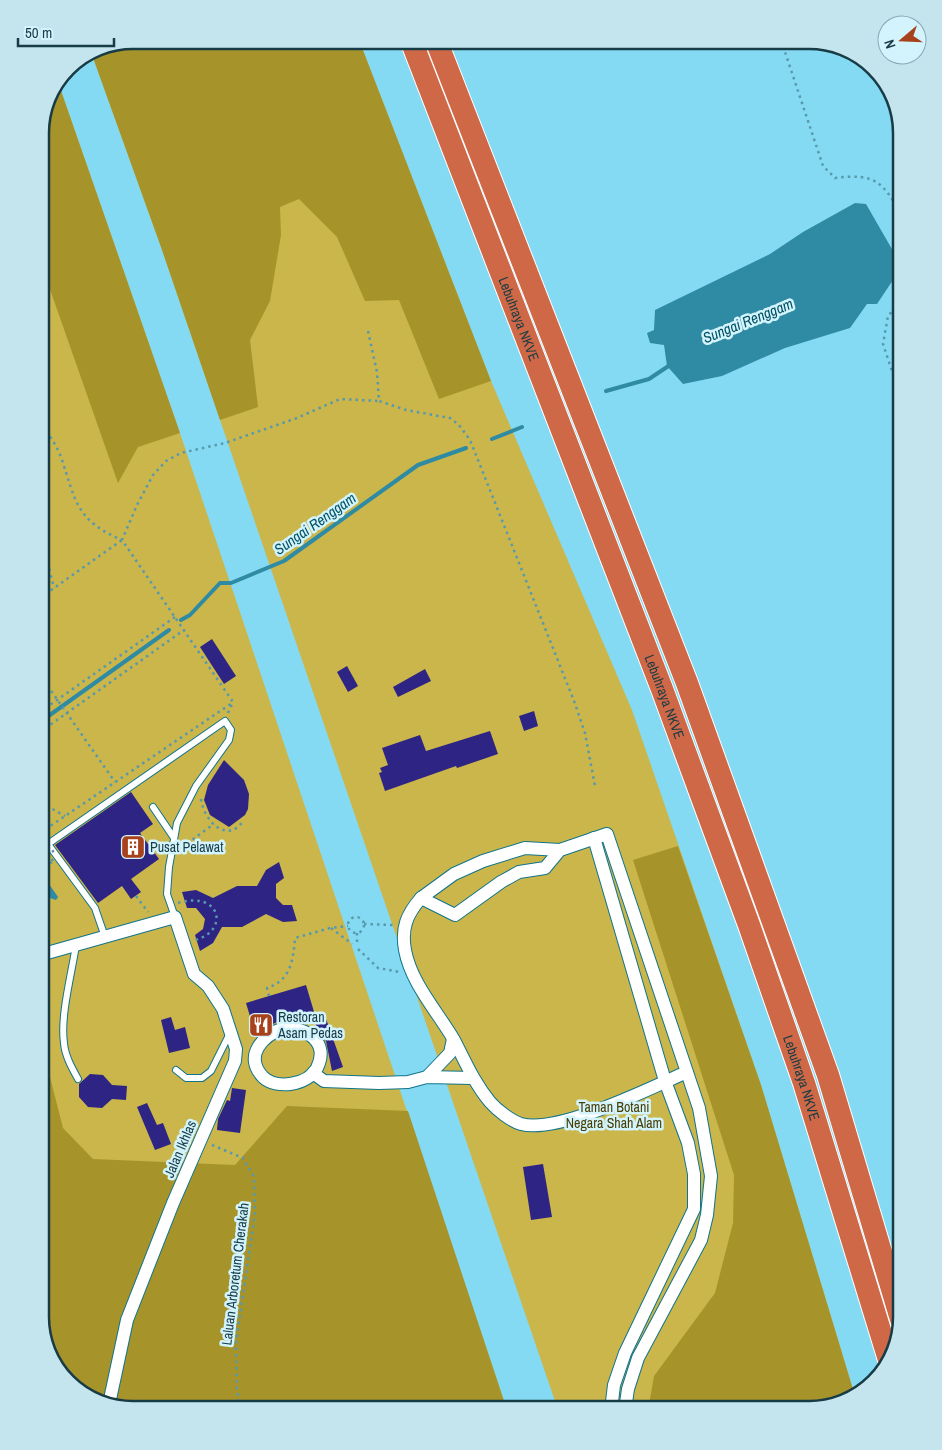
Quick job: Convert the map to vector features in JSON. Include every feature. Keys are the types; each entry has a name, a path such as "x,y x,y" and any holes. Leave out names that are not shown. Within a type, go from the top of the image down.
{"highway":[{"name":"Lebuhraya NKVE","path":"414,49 662,689 749,925 804,1083 886,1350"},
{"name":"Lebuhraya NKVE","path":"440,49 688,683 828,1075 893,1289"}],"street":[{"path":"626,1401 628,1389 638,1358 700,1240 707,1215 710,1176 699,1108 607,834 560,850 525,848 454,874 421,898 406,917 404,948 412,969 429,1002 453,1039 473,1078 491,1104 519,1123 534,1126 592,1111 686,1072"},
{"path":"594,838 665,1081 688,1143 694,1174 694,1209 625,1353 614,1386 612,1401"},
{"path":"421,898 455,915 501,882 519,872 545,868 560,850"},
{"path":"49,949 76,945 173,911 194,974 208,986 223,1008 236,1048 235,1061 255,1061"},
{"path":"284,1028 305,1030 317,1043 320,1060 313,1073 300,1081 280,1085 270,1082 263,1077 255,1061 258,1044 266,1036 284,1028"},
{"path":"427,1076 450,1053 453,1039"},
{"name":"Jalan Ikhlas","path":"110,1398 127,1320 173,1203 235,1061"},
{"path":"313,1073 324,1081 379,1083 408,1082 427,1076 473,1078"}],"lane":[{"path":"49,843 225,721 231,730 229,740 196,786 177,823 167,894 173,911"},
{"path":"153,807 174,838"},
{"path":"49,845 95,908 105,936"},
{"path":"76,945 64,1026 64,1042 68,1061 78,1079"},
{"path":"176,1070 186,1078 202,1078 211,1071 230,1032"}],"path":[{"path":"784,49 823,166 835,178 858,175 880,185 888,190 893,199"},
{"path":"893,310 888,316 883,344 893,374"},
{"path":"368,331 378,372 379,401"},
{"path":"49,592 122,540 149,482 166,461 181,453 225,442 296,418 340,399 379,401 406,410 450,418 459,424 470,440 574,701 585,733 595,786"},
{"path":"49,436 60,455 71,492 84,517 103,532 122,540 233,702"},
{"path":"49,568 54,588"},
{"path":"49,706 175,617"},
{"path":"49,726 184,630"},
{"path":"49,688 122,791"},
{"path":"225,721 233,702"},
{"path":"49,827 233,702"},
{"path":"201,795 205,812 214,824 230,831 243,822"},
{"path":"49,807 65,816"},
{"path":"171,855 214,824"},
{"path":"49,853 57,849"},
{"path":"49,855 53,861"},
{"path":"136,896 148,912"},
{"path":"173,911 196,899 202,900 211,906 215,914 214,928 210,935 184,944"},
{"path":"348,926 353,917 360,918 364,924"},
{"path":"364,924 404,926"},
{"path":"348,926 352,931 357,932 362,930 364,924"},
{"path":"269,996 267,988 282,981 290,971 295,938 330,928 348,926"},
{"path":"330,928 352,944"},
{"path":"357,932 357,942"},
{"path":"358,949 378,968 398,973 412,969"},
{"name":"Laluan Arboretum Cherakah","path":"202,1140 243,1158 254,1177 255,1212 236,1343 237,1392 239,1401"}],"green space":[{"name":"Taman Botani Negara Shah Alam","path":"122,49 362,49 491,381 632,710 761,1085 853,1389 820,1401 555,1401 161,247 93,59"},
{"path":"61,90 180,433 504,1401 117,1400 96,1393 78,1380 63,1364 53,1344 49,1317 49,128 52,111"}],"shaded area":[{"path":"122,49 362,49 491,381 439,399 399,300 365,301 337,237 299,199 280,207 281,235 270,301 250,340 258,407 220,420 161,247 93,59"},
{"path":"61,90 180,433 138,447 118,483 49,287 49,128 52,111"},
{"path":"678,846 761,1085 853,1389 846,1393 820,1401 650,1401 654,1376 715,1293 733,1223 734,1175 633,860"},
{"path":"49,1073 63,1128 93,1159 235,1165 287,1106 408,1111 504,1401 128,1401 117,1400 96,1393 78,1380 63,1364 53,1344 49,1317"}],"water":[{"path":"855,203 866,204 893,251 893,280 877,304 867,304 850,328 785,348 722,376 683,384 667,366 664,345 650,343 647,333 654,330 655,310 770,254 803,232"},
{"path":"49,884 58,897 56,900 49,898"}],"building":[{"path":"212,639 236,676 224,684 200,647"},
{"path":"347,666 358,686 348,692 337,672"},
{"path":"425,669 431,681 398,697 393,687"},
{"path":"534,711 538,726 524,731 519,716"},
{"path":"490,731 498,754 457,768 456,766 385,791 379,773 382,772 380,768 388,765 382,748 420,735 426,751"},
{"path":"224,760 244,780 249,794 248,809 245,815 229,827 210,815 204,800 208,785"},
{"name":"Pusat Pelawat","path":"131,792 153,824 140,833 159,859 131,879 141,892 131,899 122,886 98,903 55,845"},
{"path":"279,862 284,878 276,884 276,898 283,905 292,905 297,921 283,922 266,914 242,927 222,927 213,943 200,951 195,935 203,929 205,919 196,908 187,908 182,892 196,890 213,898 237,886 257,886 266,870"},
{"path":"306,985 315,1015 295,1021 281,1020 255,1033 246,1003"},
{"path":"325,1016 343,1067 332,1071 326,1041 318,1031 314,1019"},
{"path":"171,1017 175,1030 185,1027 190,1048 169,1053 161,1020"},
{"path":"90,1074 103,1075 112,1085 127,1086 126,1100 112,1099 102,1108 88,1107 79,1097 79,1084"},
{"path":"232,1088 246,1090 240,1133 217,1130 218,1119 227,1100 230,1101"},
{"path":"147,1103 157,1125 163,1123 171,1144 155,1150 137,1107"},
{"path":"543,1164 552,1217 531,1220 523,1167"}],"waterway":[{"name":"Sungai Renggam","path":"606,391 649,379 670,365"},
{"name":"Sungai Renggam","path":"492,439 522,427"},
{"name":"Sungai Renggam","path":"181,620 190,615 220,583 231,583 284,561 418,465 466,448"},
{"name":"Sungai Renggam","path":"49,716 169,630"}],"place":[{"name":"Pusat Pelawat","path":"133,847"},
{"name":"Restoran Asam Pedas","path":"261,1025"}]}
